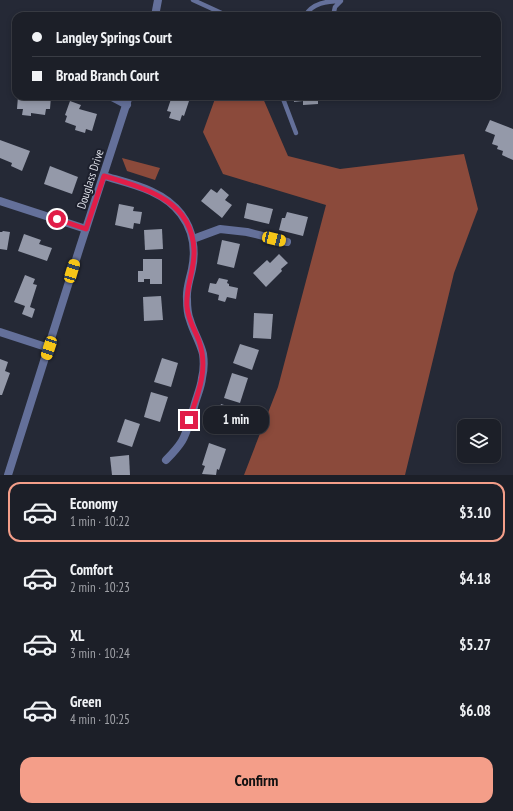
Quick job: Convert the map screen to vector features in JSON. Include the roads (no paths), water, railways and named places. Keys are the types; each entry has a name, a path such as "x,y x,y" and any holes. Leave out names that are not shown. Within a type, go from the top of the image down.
{"street":[{"path":"156,12 158,0"},
{"path":"118,100 127,105"},
{"name":"Douglass Drive","path":"7,475 128,100"},
{"path":"104,176 146,189 163,197 182,215 193,239 194,251 192,268 186,294 187,309 203,354 204,366 202,378 185,434 175,452 166,460"},
{"path":"0,201 86,229"},
{"path":"193,239 220,229 247,232 287,242"},
{"path":"0,332 49,348"},
{"path":"0,473 7,475"}],"lane":[{"path":"193,0 219,12"},
{"path":"308,12 311,8 319,4 330,1 341,1"},
{"path":"334,12 335,7 341,1"},
{"path":"284,100 296,133"}]}
